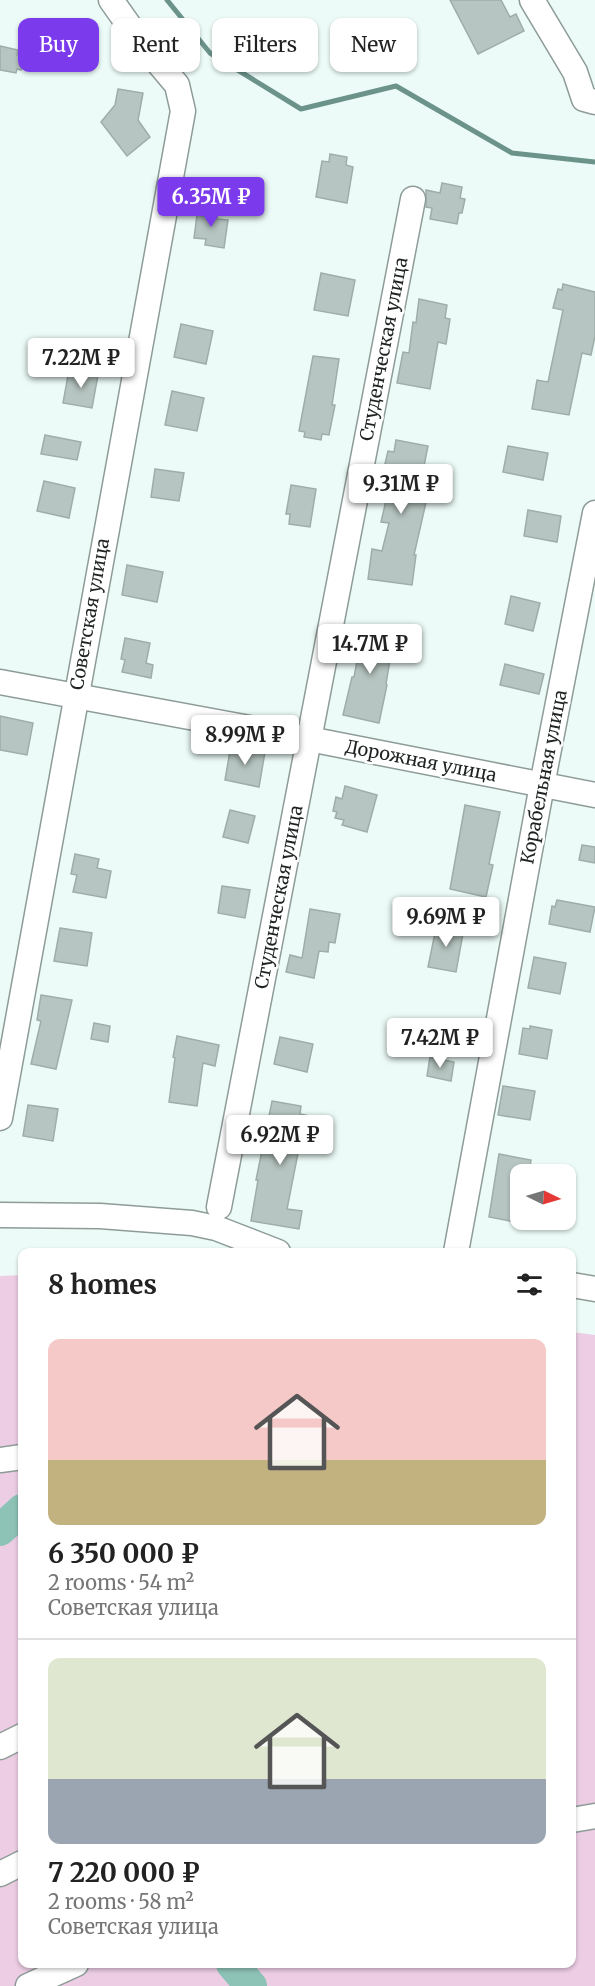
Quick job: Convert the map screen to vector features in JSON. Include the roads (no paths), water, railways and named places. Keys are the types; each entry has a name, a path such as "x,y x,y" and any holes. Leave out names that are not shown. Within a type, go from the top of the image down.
{"street":[{"name":"Советская улица","path":"0,1118 183,111 177,85 140,41 111,0"},
{"path":"531,0 590,100"},
{"name":"Студенческая улица","path":"219,1207 413,199"},
{"name":"Корабельная улица","path":"457,1248 542,785 595,513"},
{"name":"Дорожная улица","path":"0,682 595,795"},
{"path":"0,1215 100,1216 192,1223 216,1228 268,1248"},
{"path":"576,1286 595,1289"},
{"path":"0,1460 18,1458"},
{"path":"0,1747 18,1738"},
{"path":"576,1819 595,1816"},
{"path":"0,1874 18,1865"},
{"path":"28,1986 67,1968"}],"waterway":[{"path":"167,0 210,53 301,109 396,86 512,153 595,162"},
{"path":"0,1530 18,1514"},
{"path":"235,1968 251,1986"}]}
